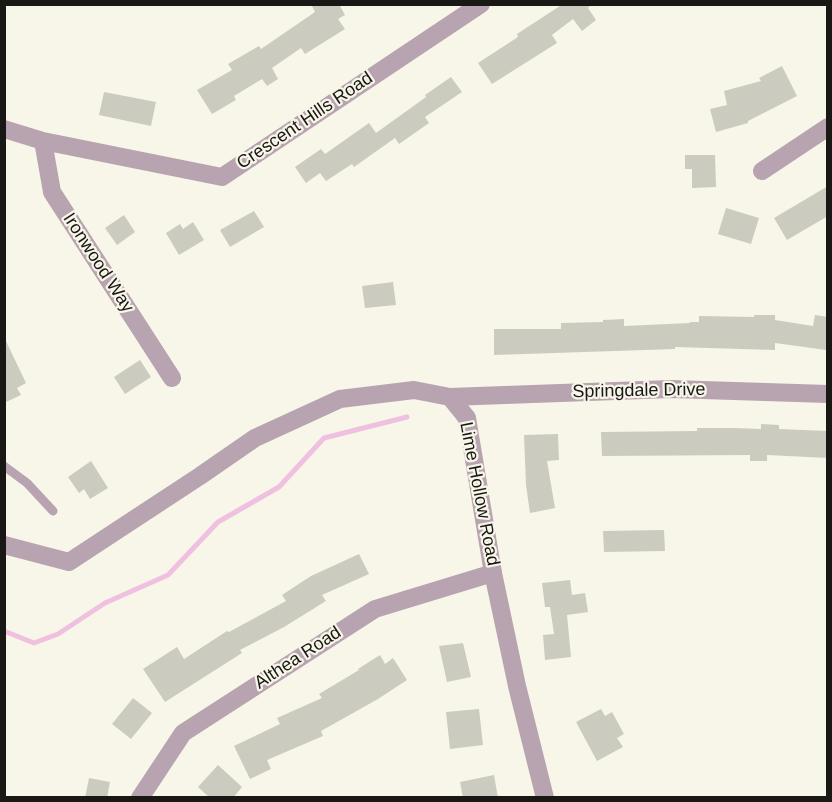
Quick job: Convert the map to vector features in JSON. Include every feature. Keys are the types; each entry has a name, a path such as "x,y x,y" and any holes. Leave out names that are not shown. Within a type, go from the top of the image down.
{"street":[{"name":"Crescent Hills Road","path":"4,129 43,141 222,177 481,4"},
{"path":"762,171 828,128"},
{"name":"Ironwood Way","path":"43,141 52,192 172,378"},
{"name":"Springdale Drive","path":"450,397 671,388 828,394"},
{"path":"4,545 69,562 255,438 340,399 414,390 450,397"},
{"name":"Lime Hollow Road","path":"450,397 467,418 493,573 517,686 545,798"},
{"name":"Althea Road","path":"140,798 183,733 375,609 493,573"}],"lane":[{"path":"4,466 27,483 53,511"}],"building":[{"path":"311,4 339,4 345,15 338,19 345,29 305,54 301,48 272,68 278,79 267,86 262,79 234,96 236,100 212,114 197,90 232,70 228,64 259,46 261,49 315,12"},
{"path":"563,4 592,4 588,8 596,20 582,31 573,19 552,35 557,43 492,84 478,63"},
{"path":"782,66 797,96 748,123 716,132 710,109 727,105 724,91 761,81 759,78"},
{"path":"451,77 462,92 425,117 429,123 399,144 395,138 354,167 352,164 326,181 320,173 306,183 295,167 321,149 325,154 369,123 376,133"},
{"path":"104,92 156,102 151,126 99,115"},
{"path":"685,155 715,155 716,187 692,188 692,169 685,169"},
{"path":"828,186 828,216 787,240 774,218"},
{"path":"726,208 759,218 751,244 718,234"},
{"path":"254,211 264,227 230,247 220,230"},
{"path":"124,215 135,232 117,245 105,228"},
{"path":"193,222 204,240 179,255 166,233 180,224 183,229"},
{"path":"393,282 396,305 365,308 362,286"},
{"path":"754,315 775,315 775,320 813,326 815,315 828,317 826,350 775,343 775,350 675,347 675,349 494,355 494,329 561,329 561,323 624,319 624,326 690,323 699,322 699,316 754,317"},
{"path":"4,337 26,383 17,388 21,395 4,403"},
{"path":"140,360 151,377 125,394 114,377"},
{"path":"761,424 779,425 779,429 828,431 828,458 767,455 767,461 750,461 750,455 602,456 601,432 697,431 697,428 761,429"},
{"path":"558,434 559,460 547,461 555,508 530,513 526,485 524,435"},
{"path":"91,461 108,488 90,499 84,489 79,493 68,477"},
{"path":"664,530 665,551 604,552 603,531"},
{"path":"359,554 369,574 322,595 326,601 240,650 242,653 165,702 143,669 177,647 184,659 227,631 286,601 282,595 311,576"},
{"path":"570,580 572,595 585,593 588,612 567,615 571,657 545,660 543,635 554,634 550,607 545,607 542,583"},
{"path":"463,643 471,677 447,682 439,646"},
{"path":"380,655 385,664 393,658 407,680 321,731 323,736 267,760 271,769 250,779 234,746 280,724 277,718 322,698 319,694"},
{"path":"133,698 152,713 131,739 112,724"},
{"path":"479,709 483,745 450,749 446,712"},
{"path":"601,709 605,716 612,712 624,734 617,738 623,747 597,761 576,722"},
{"path":"218,765 242,787 233,798 210,798 198,787"},
{"path":"494,775 498,798 463,798 460,782"},
{"path":"89,778 110,782 107,798 85,798"}],"waterway":[{"path":"4,631 34,643 58,634 105,603 168,575 218,522 279,487 324,438 407,417"}]}
